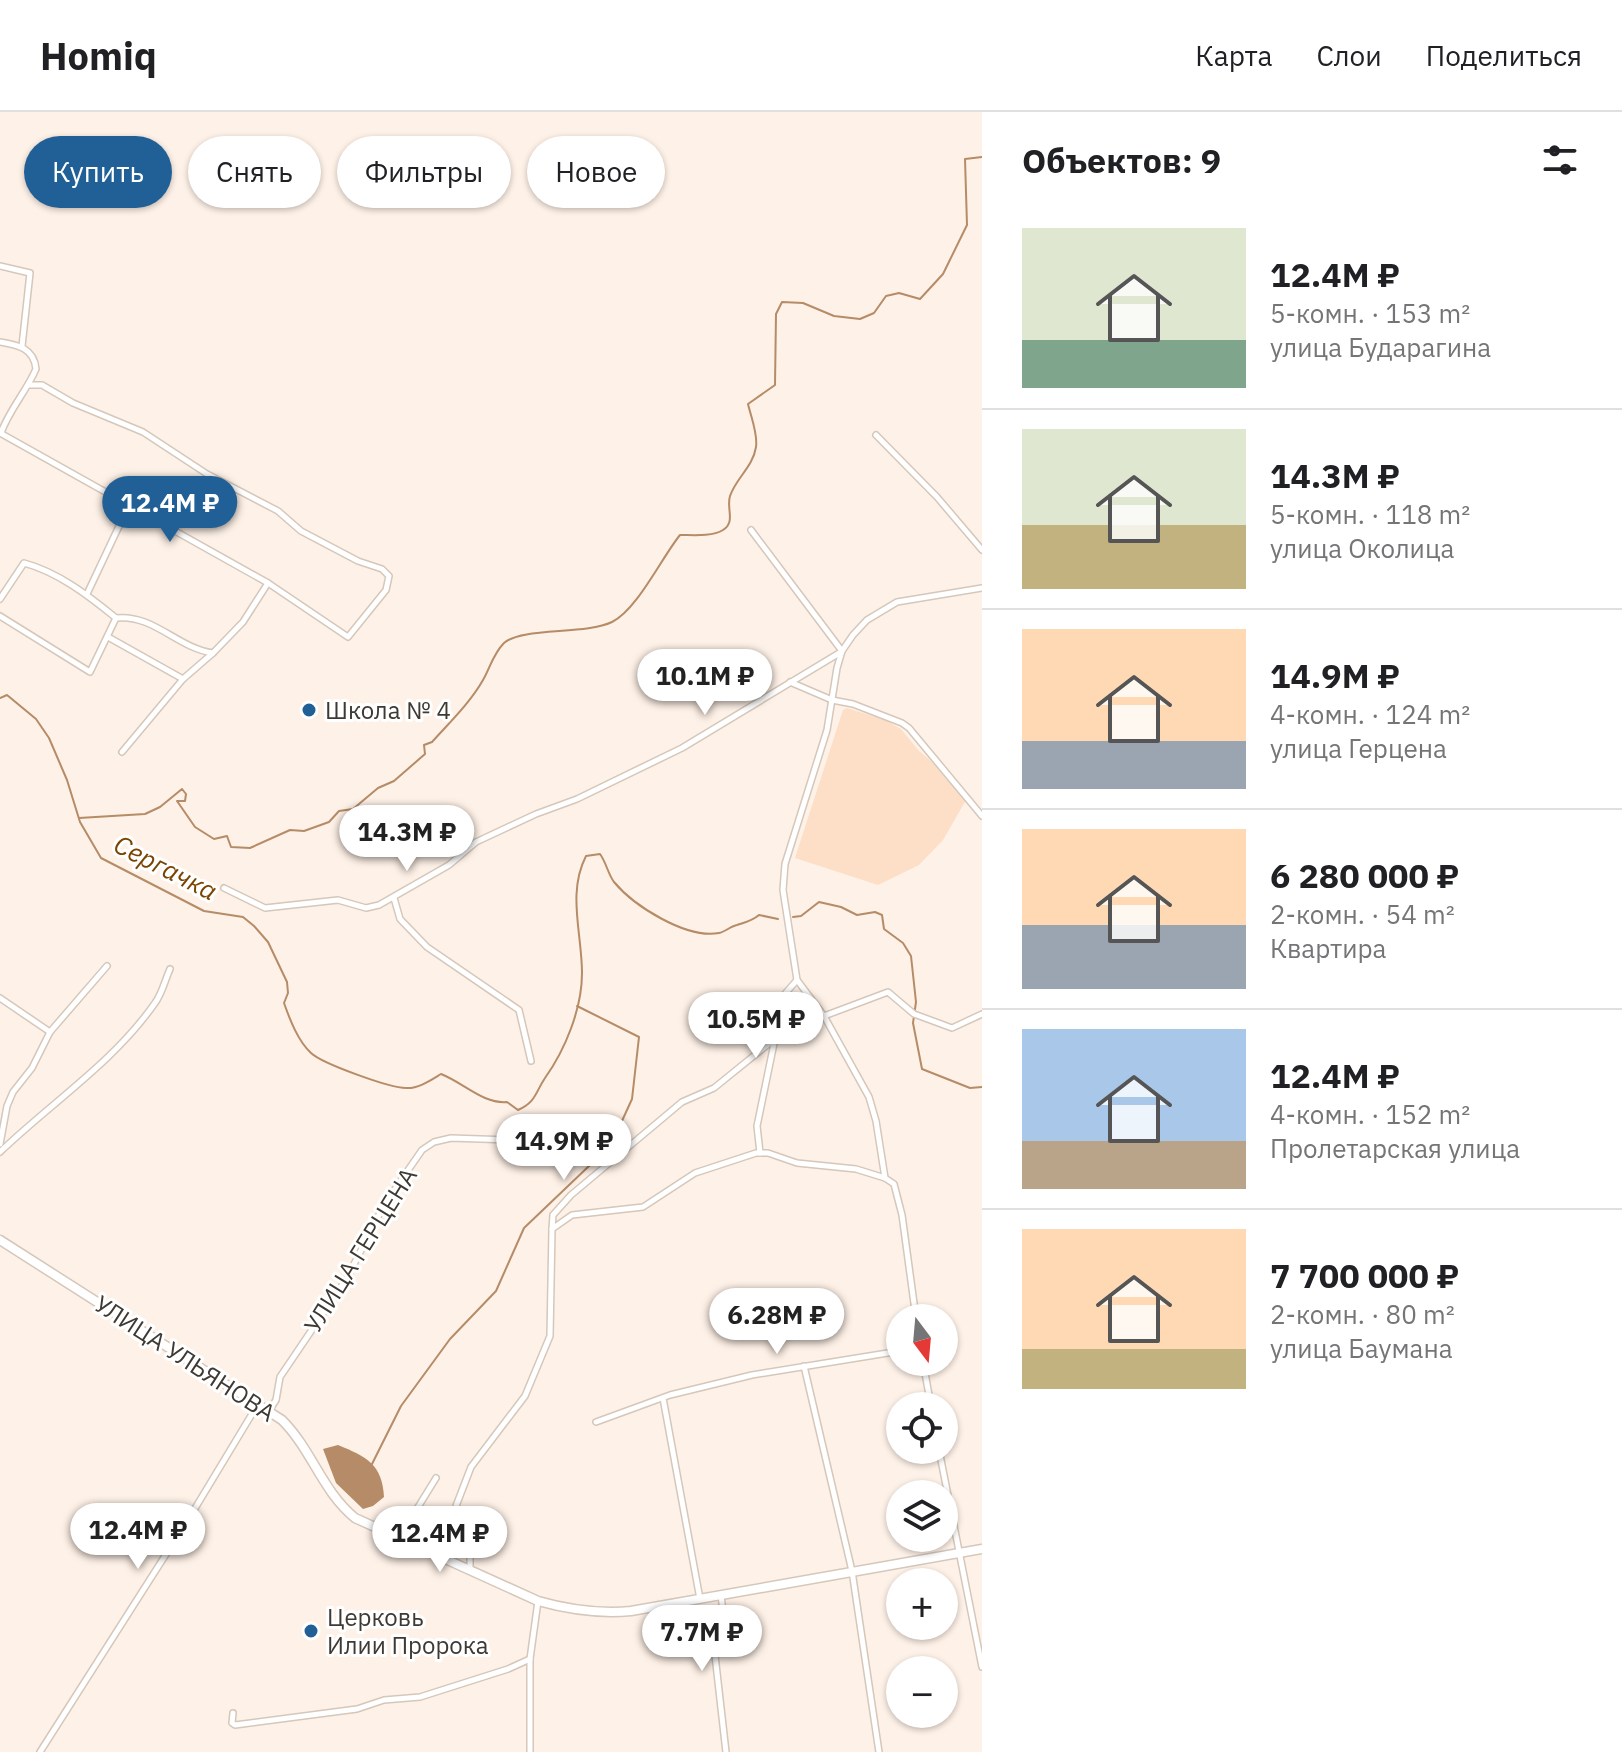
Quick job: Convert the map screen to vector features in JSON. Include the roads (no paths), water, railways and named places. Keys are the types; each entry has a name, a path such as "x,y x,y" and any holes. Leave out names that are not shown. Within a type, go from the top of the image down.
{"main road":[{"name":"УЛИЦА УЛЬЯНОВА","path":"0,1240 269,1411 294,1432 338,1505 355,1518 538,1601 568,1609 609,1613 982,1549"}],"street":[{"path":"0,266 30,273 22,346"},
{"path":"0,342 22,346 35,362 36,369 0,433 268,583 348,637 386,590 389,576 382,569 358,561 301,531 278,511 207,474 143,432 73,403 42,385 29,385"},
{"path":"876,435 937,497 982,550"},
{"path":"87,594 129,504"},
{"path":"751,530 842,651 827,730 785,864 783,890 797,980 824,1016 869,1097 885,1178"},
{"path":"0,599 24,563 36,566 87,594 116,618 131,617 151,623 195,650 213,653"},
{"path":"122,752 183,679 243,622 268,583"},
{"path":"224,888 265,908 338,900 366,908 394,898 449,865 476,842 577,799 682,748 842,651 867,620 885,608 897,602 982,588"},
{"path":"0,616 90,672 116,618"},
{"path":"108,637 183,679"},
{"path":"789,681 909,728 982,816"},
{"path":"394,898 400,919 427,947 519,1010 531,1061"},
{"path":"0,1144 13,1092 32,1068 50,1032 107,966"},
{"path":"0,1152 107,1059 157,1002 170,969"},
{"path":"760,1153 757,1126 784,995 797,980"},
{"path":"470,1570 470,1543 456,1506 471,1467 525,1396 550,1336 553,1215 571,1195 682,1102 714,1088 787,1029 804,1019 824,1016 888,992 914,1014 952,1028 982,1014"},
{"path":"0,998 50,1032"},
{"name":"УЛИЦА ГЕРЦЕНА","path":"269,1411 276,1400 280,1377 347,1278 384,1205 422,1150 434,1142 451,1138 511,1140 554,1124 569,1126 617,1157"},
{"path":"552,1229 572,1215 643,1207 695,1173 760,1153 797,1163 856,1169 894,1184 902,1215 914,1304"},
{"path":"596,1422 663,1398 752,1375 886,1353"},
{"path":"804,1366 852,1571 879,1752"},
{"path":"663,1398 700,1599"},
{"path":"40,1752 258,1404"},
{"path":"398,1539 436,1478"},
{"path":"958,1552 982,1667"},
{"path":"721,1595 724,1618 712,1629 726,1752"},
{"path":"530,1752 530,1659 538,1601"},
{"path":"233,1713 232,1723 235,1725 357,1709 384,1700 420,1697 446,1690 530,1659"}],"waterway":[{"path":"79,818 145,814 160,807 182,789 186,794 185,801 177,801 195,827 214,839 227,836 231,847 250,848 290,830 304,831 329,822 339,811 353,809 378,788 394,781 425,754 424,745 432,742 472,697 504,643 525,635 600,626 621,616 640,595 680,535 713,534 727,527 730,496 752,461 756,447 748,404 775,385 776,314 782,302 803,303 834,316 860,319 874,313 886,296 899,293 920,299 943,274 967,225 965,159 982,157"},
{"name":"Сергачка","path":"0,698 7,695 36,719 49,738 80,822 101,858 204,911 243,917 268,942 287,982 286,1010 306,1048 329,1063 386,1084 411,1088 441,1074 490,1100 507,1102 518,1110 532,1100 565,1042 576,1015 582,973 576,899 580,870 586,856 600,854 614,882 634,901 662,919 691,931 719,933 759,915 778,919"},
{"name":"Сергачка","path":"793,917 801,916 819,902 857,915 875,912 882,915 884,929 903,943 911,956 916,1002 913,1023 922,1069 970,1088 982,1087"},
{"path":"372,1464 401,1406 450,1339 496,1291 524,1228 611,1145 632,1099 639,1037 577,1006"}],"place":[{"name":"Школа № 4","path":"309,710"},
{"name":"Церковь Илии Пророка","path":"311,1631"}]}
